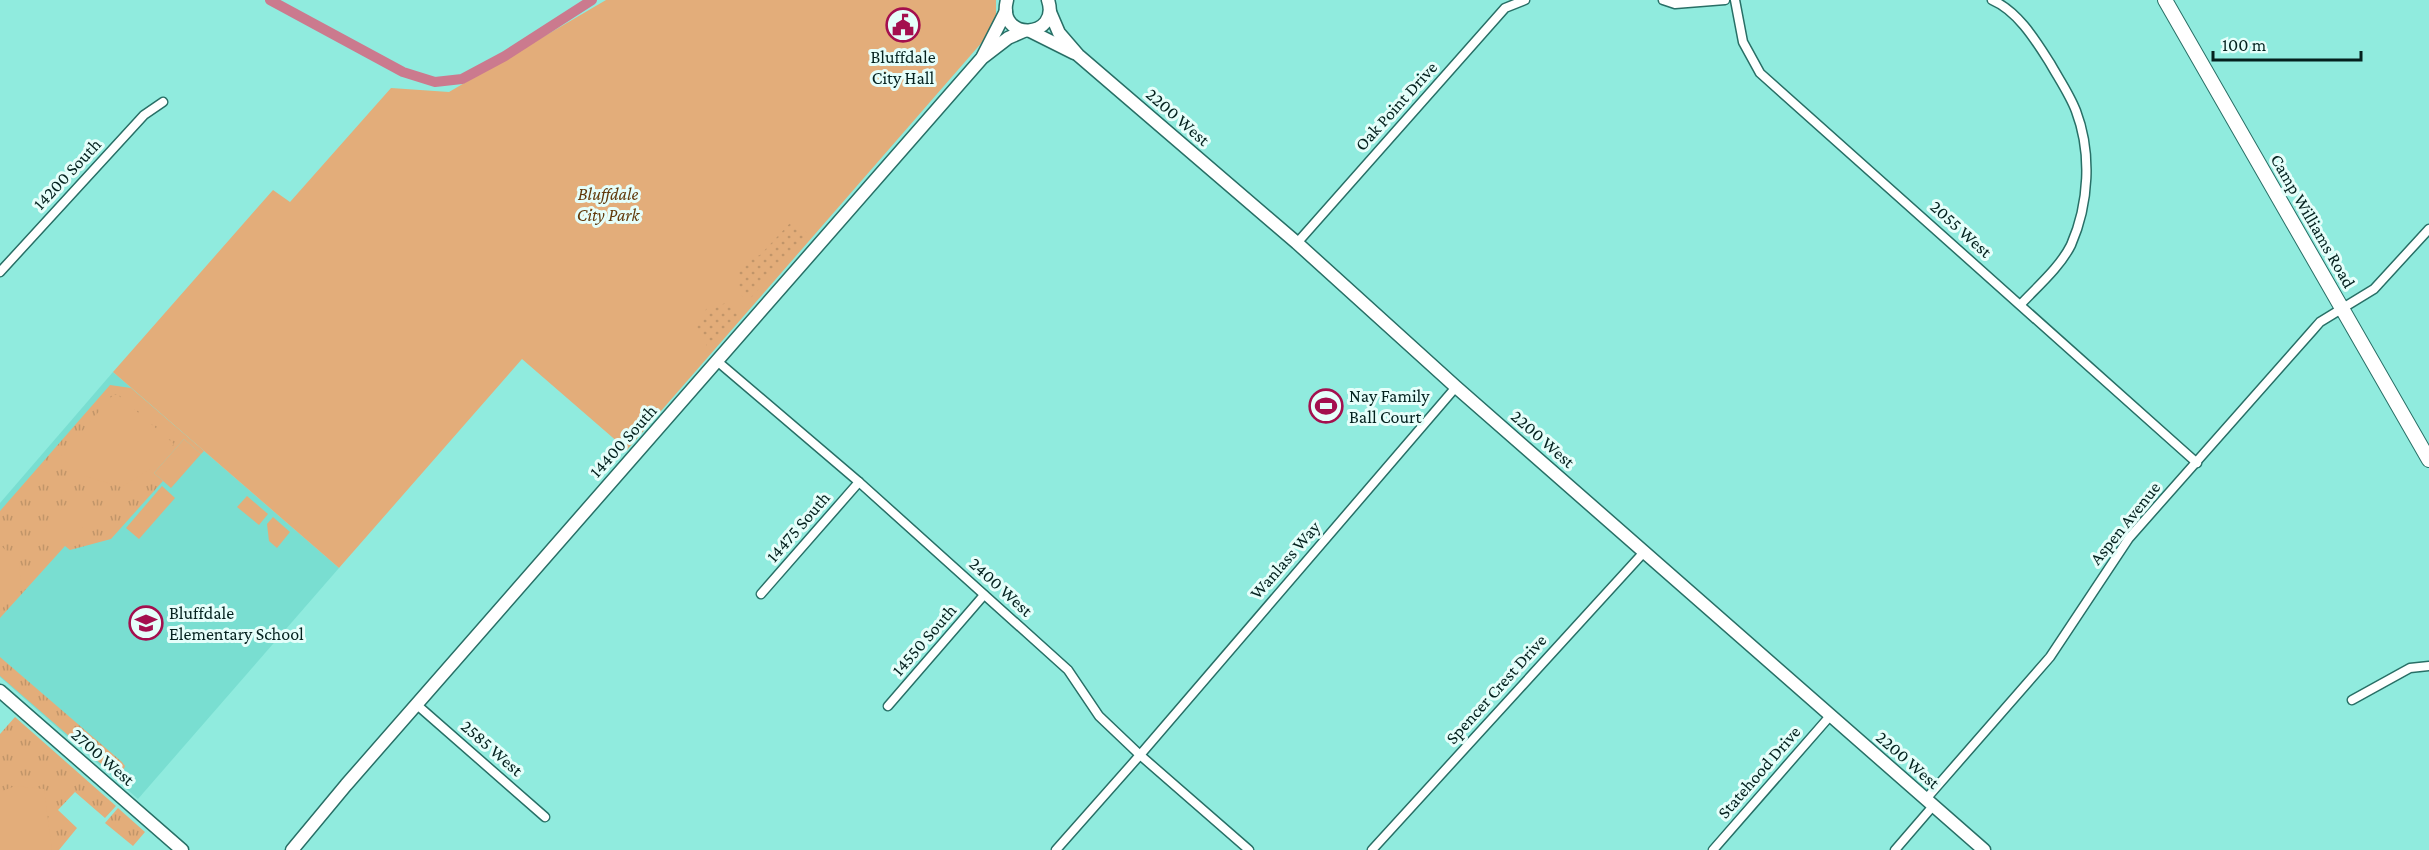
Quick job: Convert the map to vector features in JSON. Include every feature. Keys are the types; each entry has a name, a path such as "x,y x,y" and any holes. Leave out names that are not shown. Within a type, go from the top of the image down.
{"main road":[{"name":"Camp Williams Road","path":"2165,0 2429,460"},
{"name":"2200 West","path":"1050,4 1059,33 1078,55 1297,243 1456,387 1984,850"},
{"name":"14400 South","path":"292,850 416,704 982,58 1008,38 1043,25 1050,4"},
{"name":"2200 West","path":"1005,5 1012,25 1078,55"},
{"name":"14400 South","path":"982,58 1005,5"},
{"name":"2700 West","path":"0,691 182,850"}],"street":[{"name":"Oak Point Drive","path":"1297,243 1505,8 1525,0"},
{"path":"1663,0 1675,3 1725,0"},
{"name":"2055 West","path":"1736,0 1743,42 1760,73 2197,463"},
{"path":"1992,0 2019,22 2036,40 2064,87 2082,129 2087,168 2085,195 2070,246 2048,276 2021,304"},
{"name":"14200 South","path":"0,270 144,115 163,102"},
{"name":"Aspen Avenue","path":"1895,850 1930,802 2050,657 2129,538 2313,330 2342,308 2374,289 2429,229"},
{"name":"2400 West","path":"717,361 859,482 1068,670 1099,716 1140,756 1249,850"},
{"name":"Wanlass Way","path":"1056,850 1140,756 1456,387"},
{"name":"14475 South","path":"761,594 859,482"},
{"name":"Spencer Crest Drive","path":"1372,850 1645,551"},
{"name":"14550 South","path":"888,706 984,595"},
{"path":"2352,700 2410,668 2429,666"},
{"name":"2585 West","path":"416,704 545,817"},
{"name":"Statehood Drive","path":"1713,850 1830,716"}],"shaded area":[{"name":"Bluffdale Elementary School","path":"113,372 339,568 138,799 0,677 0,503"}],"green space":[{"name":"Bluffdale City Park","path":"606,0 996,0 996,15 984,40 627,450 522,359 339,568 113,372 273,190 290,202 391,88 449,92"},
{"path":"793,220 808,234 748,301 739,293 737,287 741,280 738,270 749,260 760,255"},
{"path":"727,302 740,313 707,351 706,340 696,335 695,330 709,306 715,308"},
{"path":"110,385 131,388 204,451 201,454 184,439 154,473 163,481 111,539 70,550 65,546 0,618 0,511"},
{"name":"Nay Family Ball Court","path":"1322,389 1343,408 1330,423 1309,403"},
{"path":"113,395 118,395 174,444 149,470 121,487 84,476 61,456"},
{"path":"184,439 201,454 171,488 154,473"},
{"path":"162,486 175,498 139,539 126,528"},
{"path":"76,493 97,512 66,545 46,527"},
{"path":"247,496 268,514 259,525 237,507"},
{"path":"273,517 290,532 277,548 269,541 267,524"},
{"path":"0,545 19,562 21,588 0,611"},
{"path":"0,657 122,762 125,766 121,775 115,776 0,676"},
{"path":"15,717 116,806 105,818 75,792 58,810 77,828 59,850 0,850 0,734"},
{"path":"15,786 44,789 52,850 0,850 0,792"},
{"path":"118,808 145,832 133,846 105,823"}],"waterway":[{"path":"270,0 403,72 435,82 462,79 505,56 592,0"}],"place":[{"name":"Bluffdale City Hall","path":"903,25"},
{"name":"Nay Family Ball Court","path":"1326,406"},
{"name":"Bluffdale Elementary School","path":"146,623"}]}
